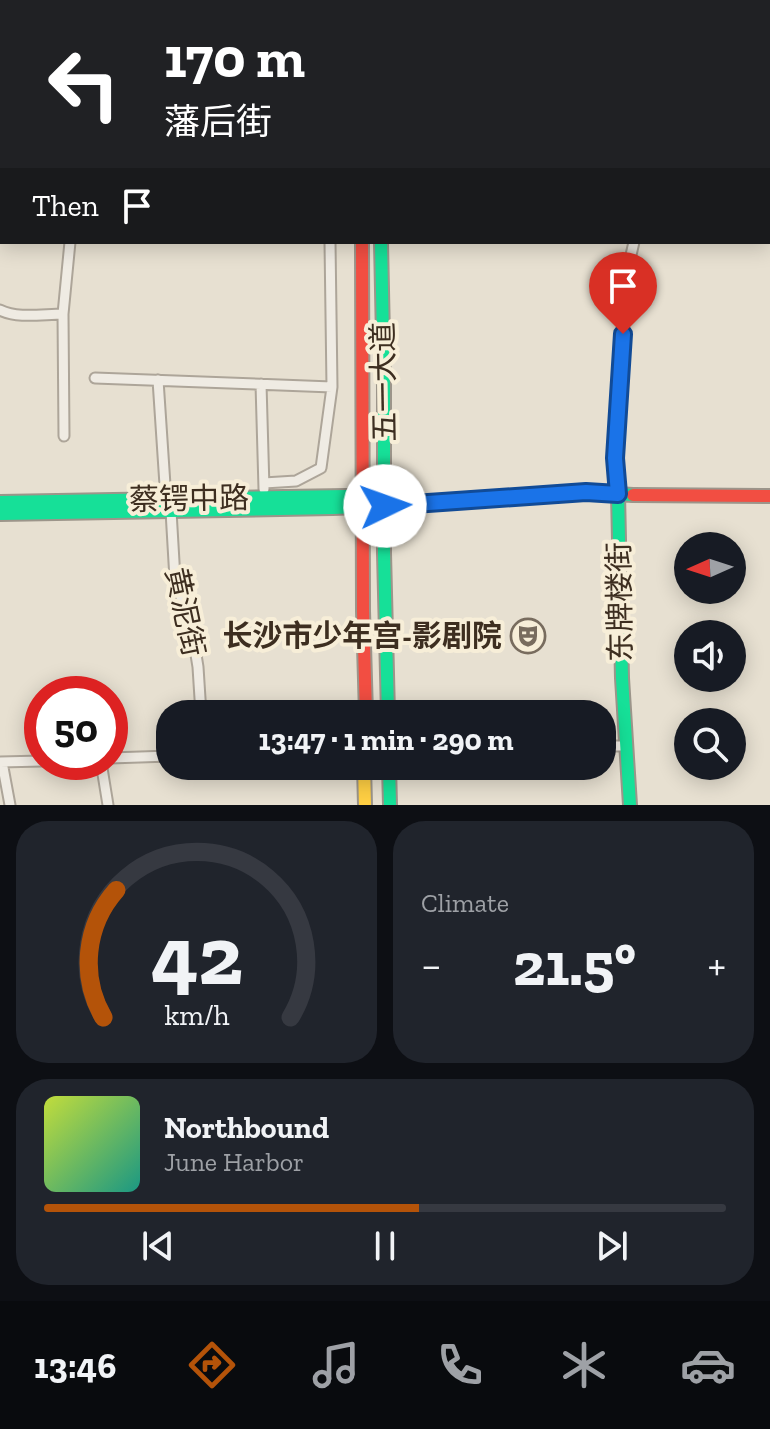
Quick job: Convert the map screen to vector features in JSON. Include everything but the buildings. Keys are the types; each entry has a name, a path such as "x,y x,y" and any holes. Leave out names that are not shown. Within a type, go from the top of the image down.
{"main road":[{"name":"五一大道","path":"362,244 363,470 371,504 384,530 388,700"},
{"name":"五一大道","path":"366,700 362,530 371,504 381,244"},
{"path":"362,530 351,514 333,502 353,490 363,470"},
{"name":"蔡锷中路","path":"0,514 264,498 417,504 586,492 770,496"},
{"name":"东牌楼街","path":"618,494 625,746 630,805"},
{"name":"蔡锷中路","path":"0,502 168,505 333,502"},
{"path":"384,530 391,516 417,504"},
{"path":"364,780 365,805"},
{"path":"389,780 390,805"}],"street":[{"path":"64,436 63,314 70,244"},
{"path":"264,483 296,481 321,468 332,387 330,244"},
{"path":"618,494 615,458 620,360 634,244"},
{"path":"0,310 18,315 63,314"},
{"path":"95,378 332,387"},
{"name":"黄泥街","path":"158,380 175,579 192,630 200,700"},
{"path":"261,384 264,498"},
{"path":"616,746 625,746"},
{"path":"128,757 156,756"},
{"path":"10,805 1,762 24,761"},
{"path":"104,780 108,805"}],"traffic: fast":[{"path":"381,244 388,700"},
{"path":"0,514 333,508 586,492 633,495"},
{"path":"618,494 622,678 630,805"},
{"path":"0,502 346,496 368,501"},
{"path":"389,780 390,805"}],"traffic: slow":[{"path":"364,780 365,805"}],"traffic: jam":[{"path":"362,244 366,700"},
{"path":"633,495 770,496"}],"place":[{"name":"长沙市少年宫-影剧院","path":"528,636"}],"route":[{"path":"385,506 586,492 618,494 615,458 623,334"}]}
